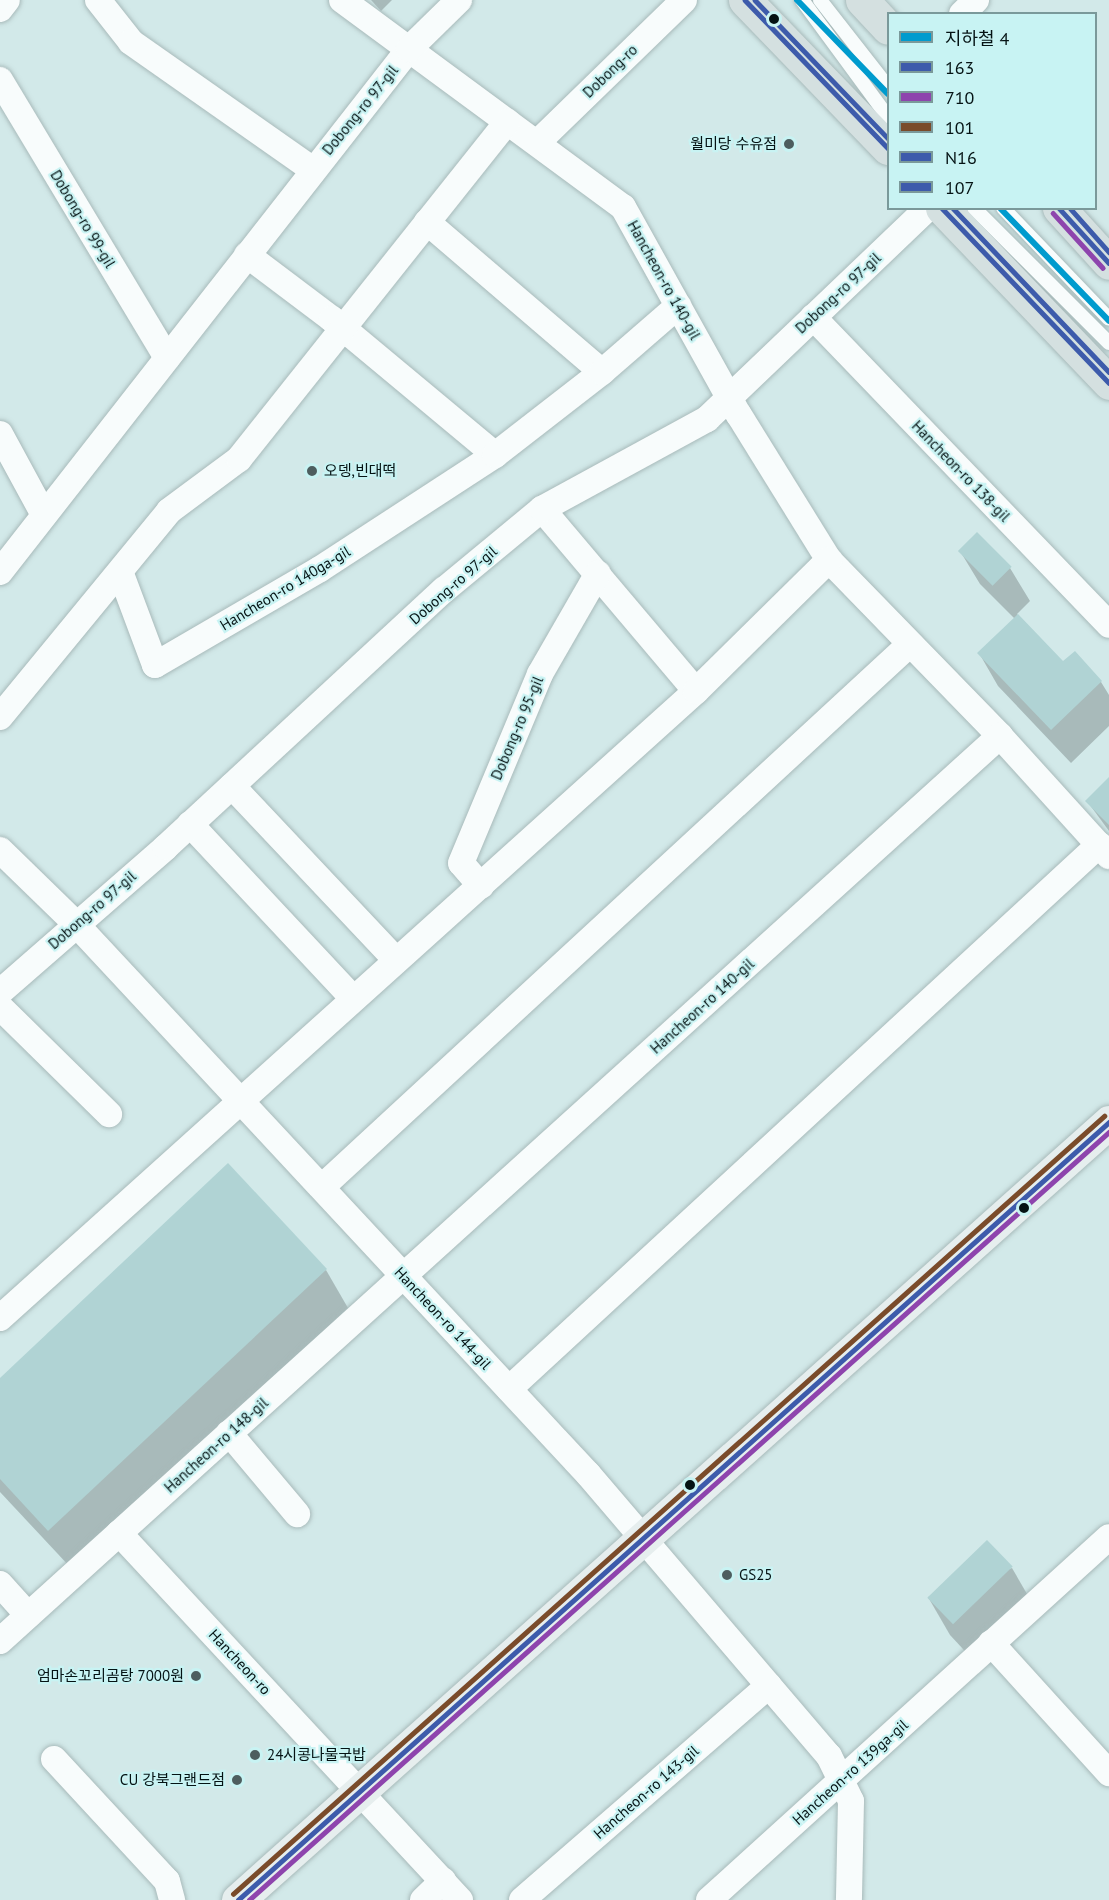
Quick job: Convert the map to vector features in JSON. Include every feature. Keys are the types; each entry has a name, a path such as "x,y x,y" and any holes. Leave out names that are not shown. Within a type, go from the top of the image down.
{"main road":[{"path":"745,0 887,147"},
{"path":"862,0 887,27"},
{"path":"944,210 1109,382"},
{"path":"1061,210 1109,263"},
{"path":"238,1900 1109,1122"}],"street":[{"path":"0,9 7,0"},
{"path":"99,0 130,42 313,170"},
{"name":"Hancheon-ro 140-gil","path":"342,0 623,207 729,396 829,560 1000,736 1104,850 509,1389"},
{"name":"Dobong-ro 97-gil","path":"0,572 409,50 459,0"},
{"name":"Dobong-ro","path":"537,143 684,0"},
{"path":"964,12 976,0"},
{"name":"Dobong-ro 99-gil","path":"0,80 166,358"},
{"path":"0,717 121,574 169,511 239,459 340,329 507,122"},
{"name":"Dobong-ro 97-gil","path":"0,992 232,786 444,590 543,509 707,419 926,210"},
{"path":"427,222 602,372"},
{"path":"247,255 495,454"},
{"name":"Hancheon-ro 140ga-gil","path":"121,574 155,665 320,569 495,454 602,372 678,306"},
{"name":"Hancheon-ro 138-gil","path":"813,317 1109,625"},
{"path":"0,434 44,515"},
{"path":"543,509 696,690"},
{"path":"0,1318 696,690 829,560"},
{"name":"Dobong-ro 95-gil","path":"481,886 462,863 540,674 598,573"},
{"path":"322,1187 910,644"},
{"name":"Hancheon-ro 140-gil","path":"404,1275 1000,736"},
{"path":"232,786 396,960"},
{"path":"190,824 353,998"},
{"name":"Hancheon-ro 144-gil","path":"0,850 75,923 242,1100 645,1536"},
{"path":"0,1007 109,1113"},
{"name":"Hancheon-ro 148-gil","path":"0,1641 404,1275"},
{"path":"229,1433 297,1514"},
{"name":"Hancheon-ro","path":"119,1533 361,1790 460,1900"},
{"path":"645,1536 829,1756 851,1801 849,1900"},
{"name":"Hancheon-ro 139ga-gil","path":"709,1900 1109,1536"},
{"path":"0,1584 28,1615"},
{"path":"991,1643 1109,1773"},
{"name":"Hancheon-ro 143-gil","path":"522,1900 770,1685"},
{"path":"54,1759 167,1881 172,1900"},
{"path":"423,1900 443,1881"}],"lane":[{"path":"802,0 887,116"},
{"path":"820,0 887,86"},
{"path":"977,210 1109,343"},
{"path":"1005,210 1109,319"}],"building":[{"path":"977,532 1012,567 993,586 958,551"},
{"path":"1018,614 1063,661 1075,651 1102,681 1051,730 977,653"},
{"path":"1109,777 1109,825 1085,801"},
{"path":"228,1163 327,1269 48,1531 0,1479 0,1378"},
{"path":"987,1540 1013,1567 953,1624 927,1598"}],"metro line":[{"name":"4","path":"797,0 887,93"},
{"name":"4","path":"1002,210 1109,321"}],"transit line":[{"name":"N16","path":"745,0 887,147"},
{"name":"107","path":"755,0 887,137"},
{"name":"N16","path":"944,210 1109,383"},
{"name":"107","path":"955,210 1109,372"},
{"name":"N16","path":"1061,210 1109,263"},
{"name":"107","path":"1072,210 1109,252"},
{"name":"710","path":"1053,213 1103,268"},
{"name":"101","path":"233,1894 1104,1116"},
{"name":"163","path":"238,1900 1109,1122"},
{"name":"710","path":"249,1900 1109,1132"}],"place":[{"name":"월미당 수유점","path":"789,144"},
{"name":"오뎅,빈대떡","path":"312,471"},
{"name":"GS25","path":"727,1575"},
{"name":"엄마손꼬리곰탕 7000원","path":"196,1676"},
{"name":"24시콩나물국밥","path":"255,1755"},
{"name":"CU 강북그랜드점","path":"237,1780"}]}
